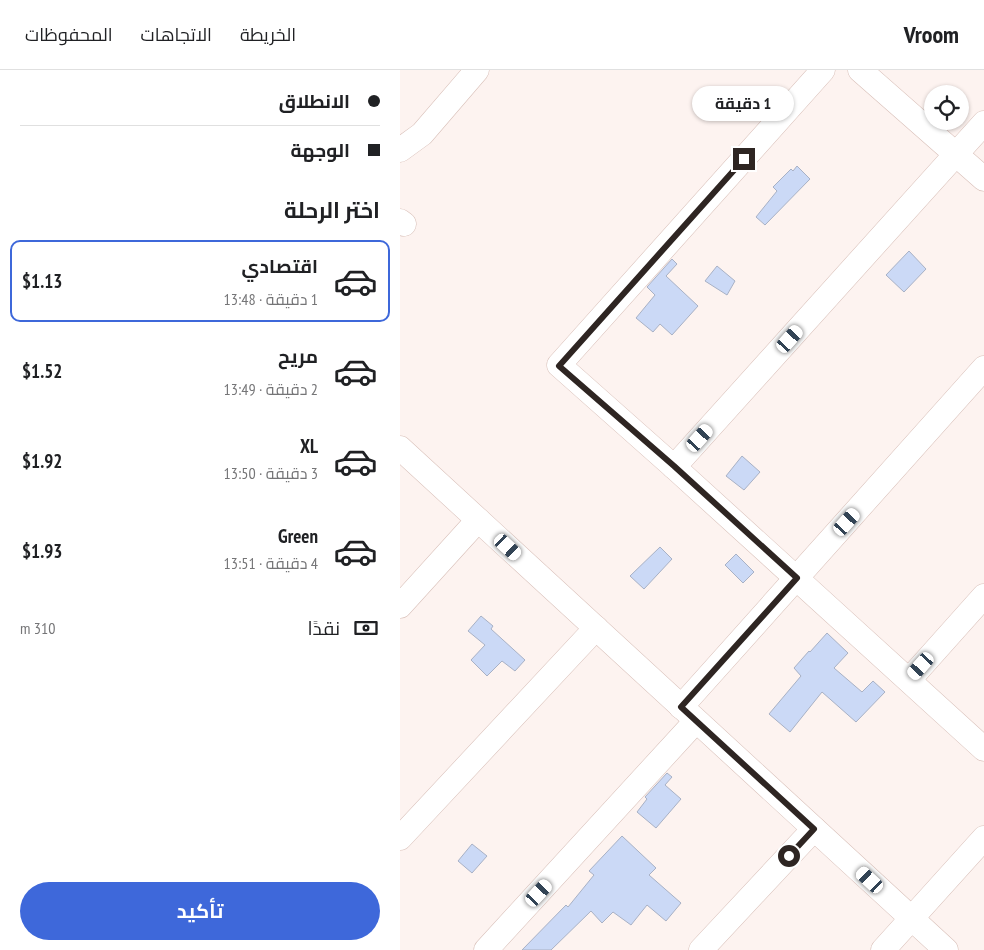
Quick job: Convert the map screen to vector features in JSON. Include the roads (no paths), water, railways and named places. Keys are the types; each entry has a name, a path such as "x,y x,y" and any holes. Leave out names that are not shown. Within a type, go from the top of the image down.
{"street":[{"path":"400,150 422,134 476,70"},
{"path":"823,70 559,366 674,466 984,749"},
{"path":"860,70 984,179"},
{"path":"674,466 984,123"},
{"path":"486,950 689,714 797,578 984,368"},
{"path":"400,448 946,950"},
{"path":"400,606 478,520"},
{"path":"909,680 984,596"},
{"path":"400,838 596,628"},
{"path":"701,950 814,829"},
{"path":"883,950 984,838"}]}
